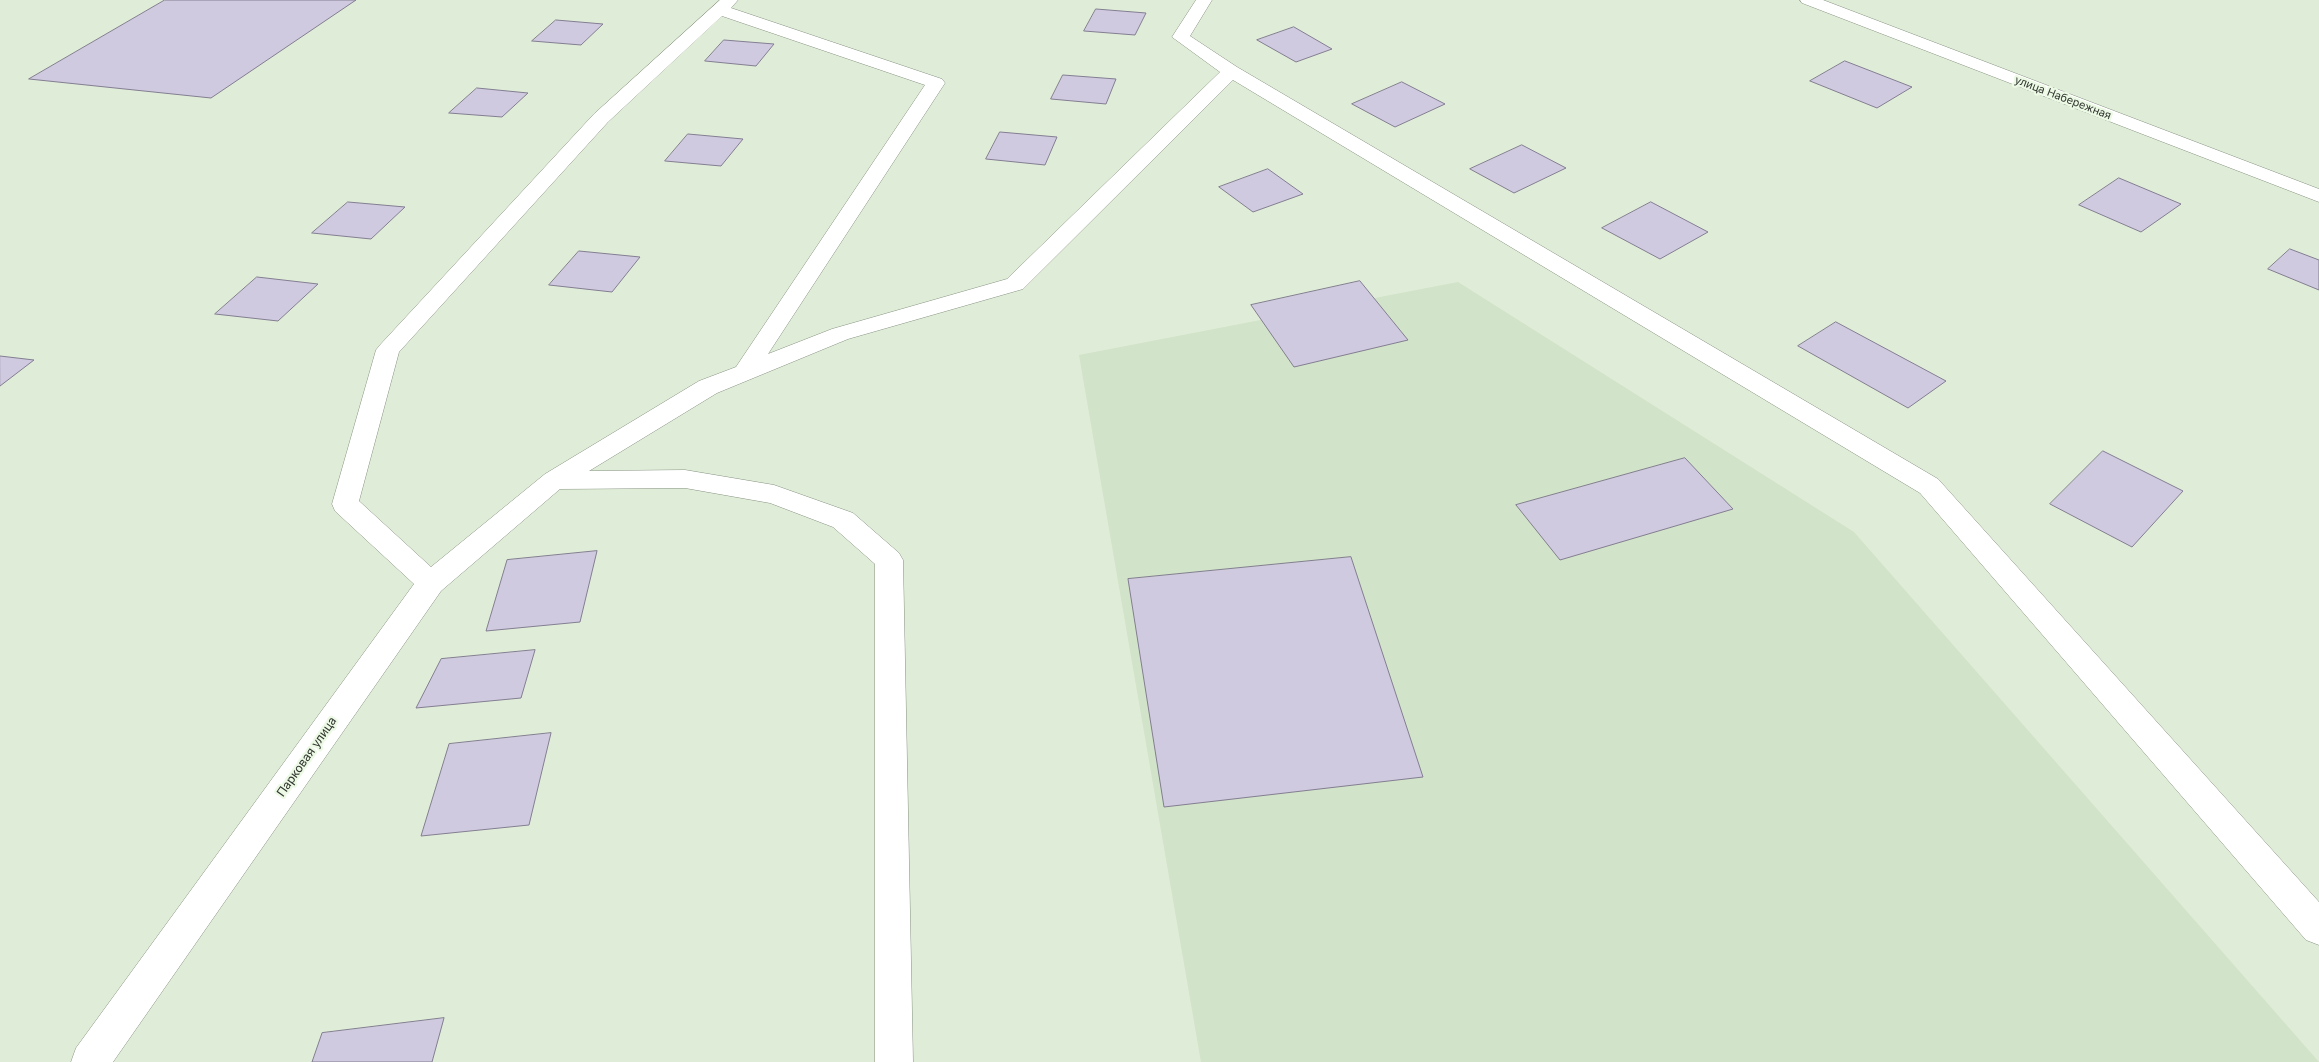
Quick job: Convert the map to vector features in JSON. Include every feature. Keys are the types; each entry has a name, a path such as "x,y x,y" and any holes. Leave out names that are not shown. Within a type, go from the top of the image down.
{"street":[{"path":"1204,0 1181,37 1231,71 1929,486 2319,928"},
{"name":"улица Набережная","path":"1808,0 2319,196"},
{"path":"431,582 345,504 388,350 602,118 724,5 936,83 744,373"},
{"name":"Парковая улица","path":"90,1062 431,582 554,480 708,387 840,334 1015,284 1231,71"},
{"path":"554,480 685,479 774,494 843,520 889,560 894,1062"}],"shaded area":[{"path":"1458,282 1854,532 2319,1062 1201,1062 1079,355"}],"building":[{"path":"165,0 356,0 211,98 29,79"},
{"path":"1096,9 1146,13 1135,35 1084,31"},
{"path":"556,20 603,24 581,45 532,41"},
{"path":"1294,27 1332,49 1296,62 1257,40"},
{"path":"724,40 774,44 756,66 705,61"},
{"path":"1845,61 1912,87 1877,108 1810,81"},
{"path":"1063,75 1116,79 1106,104 1051,99"},
{"path":"1402,82 1445,104 1395,127 1352,104"},
{"path":"477,88 528,93 502,117 449,113"},
{"path":"1000,132 1057,137 1045,165 986,159"},
{"path":"688,134 743,139 721,166 665,161"},
{"path":"1522,145 1566,168 1514,193 1470,169"},
{"path":"1268,169 1303,194 1253,212 1219,187"},
{"path":"2119,178 2181,204 2141,232 2079,205"},
{"path":"348,202 405,207 371,239 312,233"},
{"path":"1651,202 1708,232 1660,259 1602,228"},
{"path":"2290,249 2319,260 2319,290 2268,269"},
{"path":"579,251 640,257 612,292 549,285"},
{"path":"257,277 318,284 278,321 215,314"},
{"path":"1360,281 1408,340 1294,367 1251,305"},
{"path":"1836,322 1946,381 1908,408 1798,346"},
{"path":"0,356 34,360 0,386"},
{"path":"2103,451 2183,491 2132,547 2050,504"},
{"path":"1685,458 1733,509 1560,560 1516,505"},
{"path":"597,551 580,622 486,631 507,560"},
{"path":"1351,557 1423,777 1164,807 1128,579"},
{"path":"535,650 521,698 416,708 441,659"},
{"path":"551,733 529,825 421,836 449,744"},
{"path":"444,1018 432,1062 312,1062 322,1033"}]}
